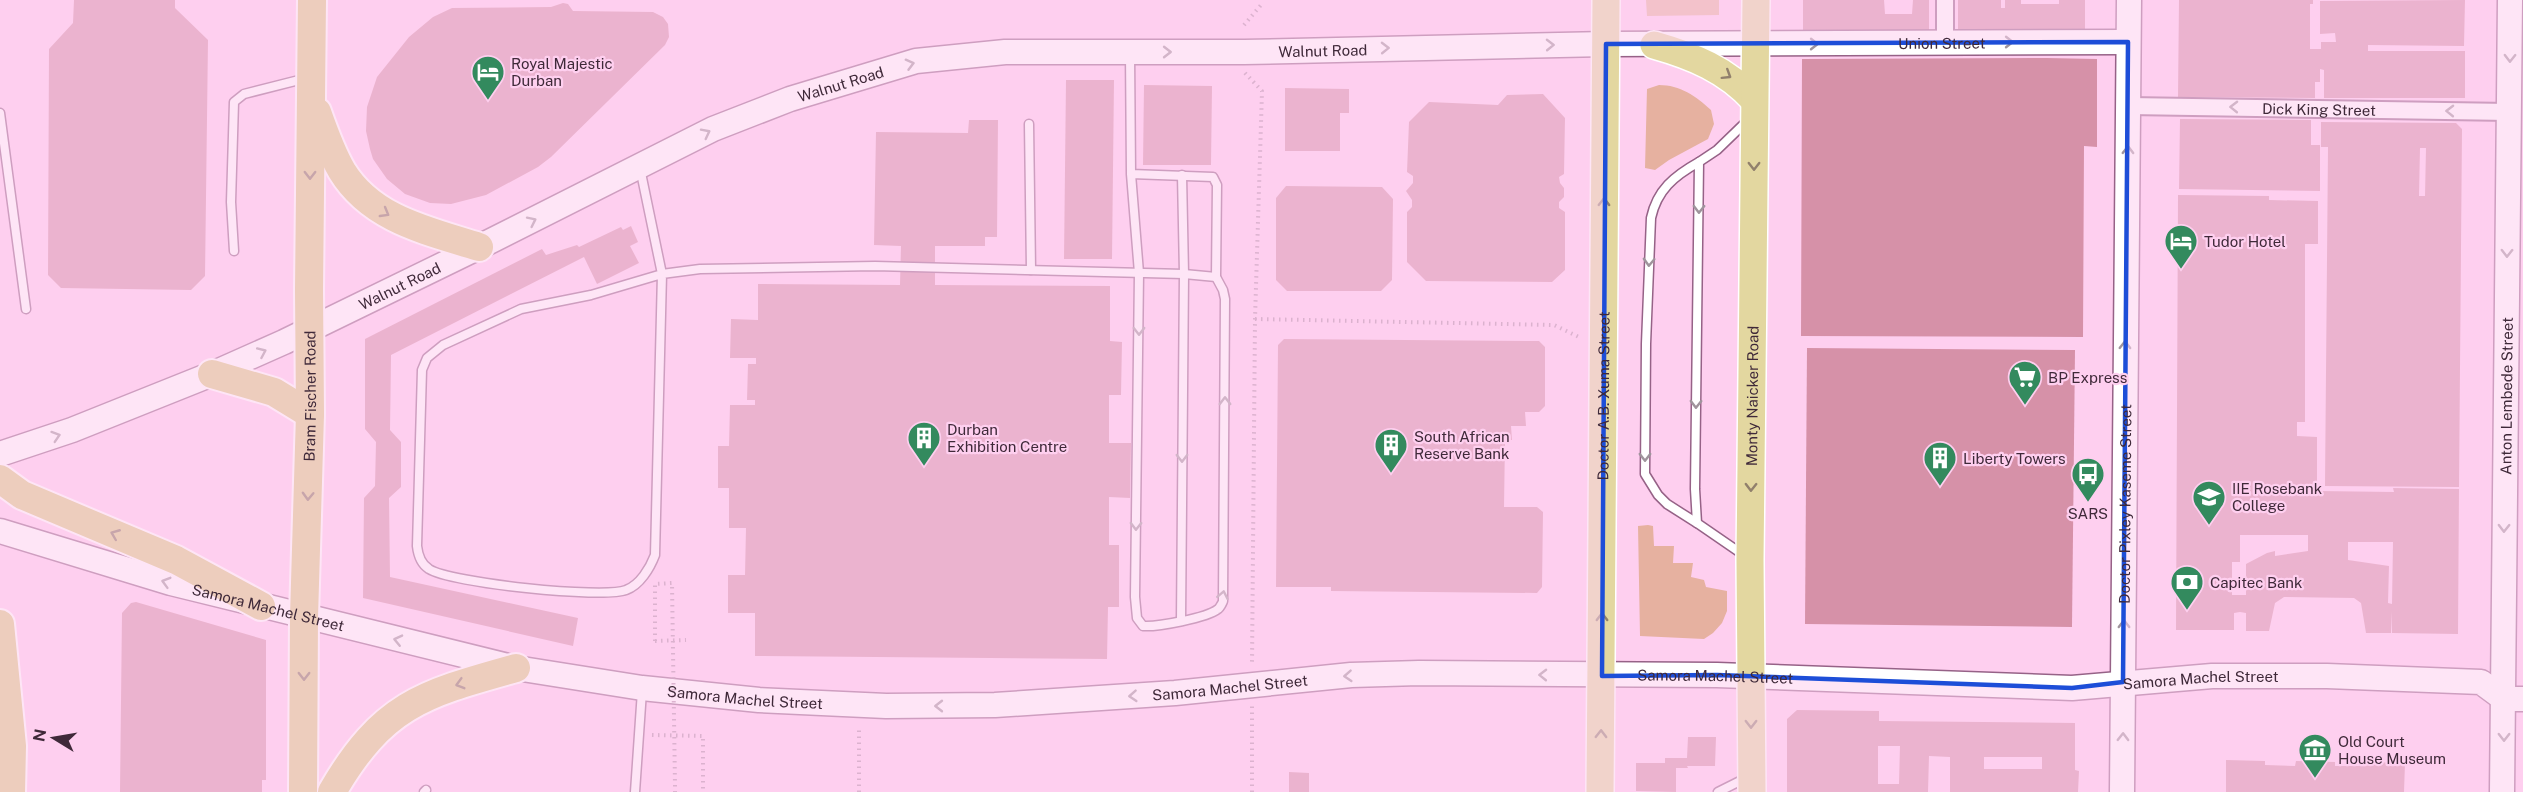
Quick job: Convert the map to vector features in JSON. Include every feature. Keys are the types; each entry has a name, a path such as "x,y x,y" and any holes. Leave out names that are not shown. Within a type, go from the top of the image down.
{"highway":[{"name":"Bram Fischer Road","path":"303,792 304,617 310,414 312,0"},
{"path":"310,86 333,155 343,172 372,205 392,217 479,247"},
{"path":"212,374 274,392 310,414"},
{"path":"0,479 22,495 165,555 261,606"},
{"path":"0,624 11,792"},
{"path":"332,792 367,740 392,716 426,696 451,686 516,668"}],"main road":[{"name":"Doctor A.B. Xuma Street","path":"1600,792 1606,0"},
{"name":"Monty Naicker Road","path":"1752,784 1750,560 1756,0"},
{"name":"Doctor Pixley Kaseme Street","path":"2122,792 2129,0"},
{"name":"Anton Lembede Street","path":"2502,792 2514,699 2516,145 2509,112 2510,0"},
{"name":"Union Street","path":"1756,44 2128,42"},
{"name":"Walnut Road","path":"0,454 72,430 212,374 479,247 713,129 790,99 916,61 1005,52 1244,52 1606,44 1756,44"},
{"path":"1654,45 1700,60 1725,74 1740,84 1754,106"},
{"name":"Samora Machel Street","path":"0,531 171,583 516,668 642,688 759,700 859,705 995,705 1175,693 1351,675 1408,673 1752,676 2072,688 2212,676 2327,676 2481,681"},
{"path":"2481,681 2513,665"},
{"path":"2481,681 2514,699"}],"street":[{"path":"1945,0 1945,42"},
{"name":"Dick King Street","path":"2129,106 2509,112"}],"lane":[{"path":"1130,52 1131,174 1139,273 1137,618 1143,626 1152,626 1206,615 1218,609 1223,601 1225,299 1216,277 1217,185 1213,177 1208,175 1131,174"},
{"path":"234,251 231,202 234,102 244,94 310,86"},
{"path":"1750,560 1732,545 1667,504 1658,495 1645,474 1645,404 1651,218 1654,203 1664,186 1717,150 1754,106"},
{"path":"0,113 26,309"},
{"path":"1029,124 1031,270"},
{"path":"1696,523 1699,162"},
{"path":"640,167 662,274 655,555 652,565 640,580 627,590 616,592 567,591 470,580 430,570 423,565 417,546 422,370 428,358 443,345 521,309 591,295 662,274 700,269 769,267 1031,270 1184,273 1216,277"},
{"path":"1181,620 1184,273 1182,175"},
{"path":"635,792 642,688"},
{"path":"1718,792 1752,784"}],"path":[{"path":"1245,25 1261,5"},
{"path":"1243,70 1262,91 1255,319 1252,792"},
{"path":"1255,319 1554,326 1588,342 1603,345"},
{"path":"675,792 675,785 672,583 655,584 655,641 686,640"},
{"path":"859,705 859,792"},
{"path":"639,735 703,736 703,792"}],"highlighted area":[{"path":"2128,42 2123,682 2072,688 1717,675 1602,676 1606,44"}],"shaded area":[{"path":"1646,0 1719,0 1719,15 1647,16"},
{"path":"1659,85 1681,89 1700,100 1711,110 1714,124 1708,139 1655,170 1645,168 1647,89"},
{"path":"1638,526 1653,526 1654,546 1674,546 1673,563 1693,563 1691,577 1704,580 1706,587 1727,591 1727,611 1722,623 1704,639 1640,636"}],"building":[{"path":"74,0 175,0 175,8 208,40 205,276 191,290 61,288 48,275 49,49 73,23"},
{"path":"1803,0 1884,0 1885,14 1912,14 1913,0 1929,0 1929,31 1803,30"},
{"path":"1958,0 2001,0 2001,8 2005,8 2005,0 2021,0 2021,4 2059,4 2059,0 2085,0 2085,32 1958,31"},
{"path":"2179,0 2313,0 2313,4 2310,4 2310,49 2321,49 2321,42 2336,42 2335,33 2320,34 2320,1 2465,0 2464,46 2368,45 2368,51 2465,51 2465,98 2324,98 2324,70 2320,69 2320,82 2315,82 2315,98 2178,97"},
{"name":"Royal Majestic Durban","path":"563,3 568,4 573,11 653,12 663,17 668,24 669,37 665,45 551,157 538,167 486,195 451,204 430,203 405,194 387,179 373,159 370,149 366,131 367,107 377,77 409,37 433,17 452,8 551,7"},
{"path":"1802,59 2097,59 2097,147 2084,146 2083,337 1801,336"},
{"path":"1066,80 1114,80 1112,259 1064,259"},
{"path":"1144,85 1212,86 1211,165 1143,165"},
{"path":"1285,88 1349,89 1349,113 1340,113 1340,151 1285,151"},
{"path":"1543,94 1565,118 1564,174 1559,177 1564,188 1564,197 1559,202 1559,208 1565,212 1565,270 1552,282 1426,281 1407,262 1407,212 1412,207 1412,200 1406,191 1413,183 1413,176 1407,172 1409,122 1429,102 1498,105 1507,95"},
{"path":"2180,119 2311,120 2311,145 2320,145 2320,191 2179,189"},
{"name":"Durban Exhibition Centre","path":"969,120 998,120 997,237 985,237 985,246 935,246 935,285 1110,286 1110,341 1122,342 1121,395 1109,395 1109,443 1131,443 1130,498 1109,497 1109,545 1119,545 1119,607 1108,607 1107,659 755,656 755,613 728,613 728,575 745,575 746,528 729,528 729,488 718,488 718,446 729,446 730,405 755,405 755,400 747,400 748,364 756,364 756,358 730,358 731,319 758,320 758,284 900,285 901,246 874,245 876,132 968,133"},
{"path":"2321,122 2456,123 2462,129 2459,487 2325,486 2328,147 2321,147","holes":["2420,148 2426,148 2425,196 2419,196"]},
{"path":"1286,186 1382,187 1393,199 1392,280 1381,291 1287,291 1276,280 1276,198"},
{"path":"2178,195 2269,196 2269,200 2318,201 2318,244 2305,244 2305,422 2297,422 2297,436 2317,437 2317,491 2394,492 2393,488 2459,489 2458,634 2392,633 2391,611 2391,633 2366,633 2361,603 2354,598 2284,597 2275,603 2269,631 2246,631 2246,613 2240,612 2234,613 2234,630 2176,630","holes":["2240,535 2308,535 2308,551 2275,556 2275,551 2246,564 2246,595 2232,595 2232,562 2240,562","2348,542 2393,542 2392,604 2388,603 2389,566 2348,560"]},
{"path":"631,226 638,242 630,246 639,263 597,284 584,257 391,355 390,430 401,442 401,487 389,498 390,577 578,618 573,646 363,598 364,498 375,486 376,442 365,429 365,339 542,249 546,255 577,245 579,247 621,227 623,230"},
{"name":"South African Reserve Bank","path":"1284,339 1539,341 1545,347 1545,406 1539,412 1525,412 1526,426 1511,426 1512,440 1505,440 1504,507 1537,507 1543,512 1542,587 1537,593 1331,591 1331,587 1276,587 1278,345"},
{"name":"Liberty Towers","path":"1807,348 2075,350 2072,627 1805,624"},
{"path":"136,602 266,640 266,780 262,780 262,792 120,792 122,613 131,603"},
{"path":"1797,710 1879,711 1879,721 2075,723 2075,770 2079,771 2078,792 1950,792 1950,757 1929,756 1928,792 1787,792 1787,719","holes":["1878,746 1900,746 1899,784 1878,784","1984,757 2042,757 2042,769 1984,769"]},
{"path":"1688,737 1716,737 1715,766 1676,768 1676,792 1636,791 1636,763 1665,763 1665,758 1687,758"},
{"name":"Old Court House Museum","path":"2226,760 2265,761 2265,765 2295,766 2296,761 2335,762 2335,766 2365,766 2365,762 2405,763 2404,792 2226,792"},
{"path":"1289,772 1309,773 1309,792 1289,792"}],"place":[{"name":"Royal Majestic Durban","path":"488,101"},
{"name":"Tudor Hotel","path":"2181,270"},
{"name":"BP Express","path":"2025,406"},
{"name":"Durban Exhibition Centre","path":"924,467"},
{"name":"South African Reserve Bank","path":"1391,474"},
{"name":"Liberty Towers","path":"1940,487"},
{"name":"SARS","path":"2088,503"},
{"name":"IIE Rosebank College","path":"2209,526"},
{"name":"Capitec Bank","path":"2187,611"},
{"name":"Old Court House Museum","path":"2315,779"}]}
